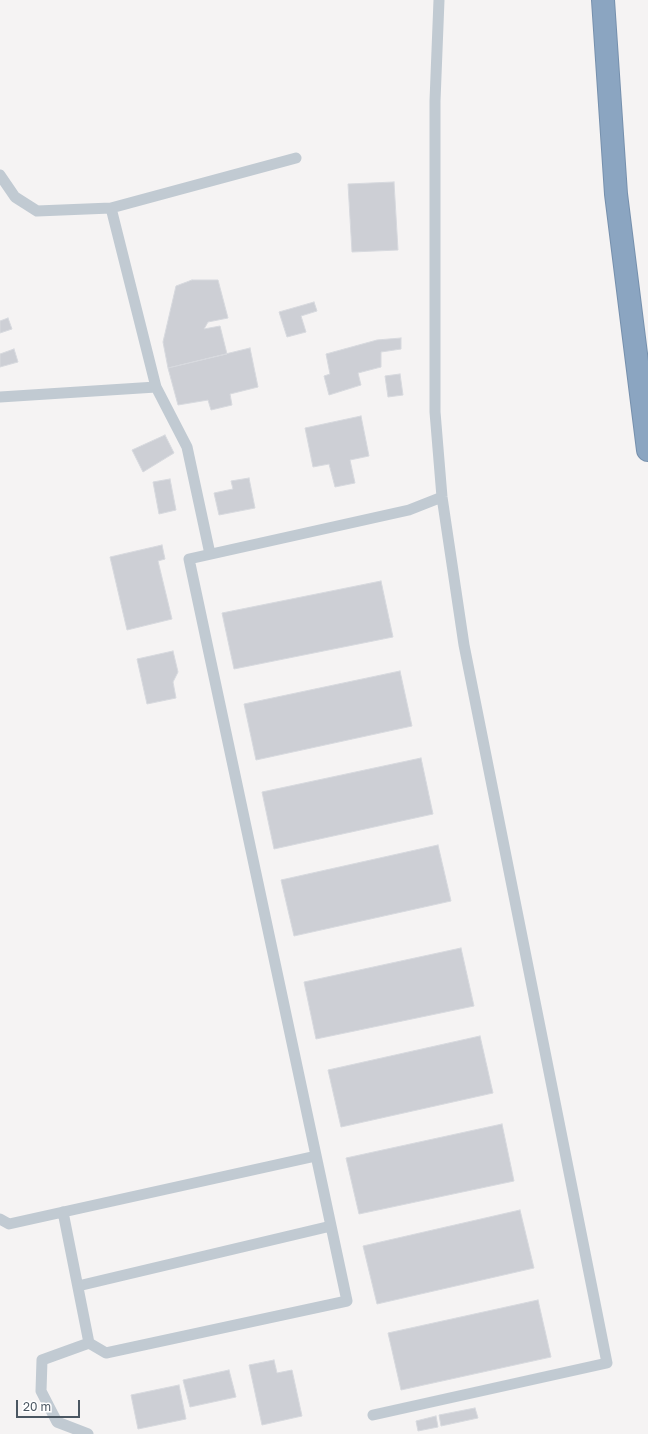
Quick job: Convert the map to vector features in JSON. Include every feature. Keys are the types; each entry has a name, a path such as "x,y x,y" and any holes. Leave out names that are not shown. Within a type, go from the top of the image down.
{"highway":[{"path":"603,0 616,194 648,450"}],"lane":[{"path":"373,1415 607,1363 464,645 442,497 435,412 435,101 439,0"},
{"path":"0,176 15,197 37,211 110,208 296,158"},
{"path":"110,208 156,387 187,447 210,554"},
{"path":"0,397 156,387"},
{"path":"63,1212 89,1343 106,1353 346,1302 189,559 409,510 442,497"},
{"path":"0,1219 9,1224 316,1156"},
{"path":"78,1286 331,1226"},
{"path":"88,1434 57,1422 41,1391 42,1360 89,1343"}],"building":[{"path":"394,182 398,250 352,252 348,184"},
{"path":"192,280 218,280 228,318 208,322 204,329 220,326 227,354 168,368 163,342 176,286"},
{"path":"314,302 317,311 301,316 306,332 287,337 279,312"},
{"path":"8,318 12,329 0,333 0,321"},
{"path":"401,338 401,349 381,352 381,367 358,373 361,385 329,395 324,376 330,374 326,354 377,340"},
{"path":"250,348 258,387 230,394 232,405 211,410 208,400 178,405 168,368"},
{"path":"14,349 18,362 0,367 0,354"},
{"path":"400,374 403,395 388,397 385,376"},
{"path":"361,416 369,456 350,460 355,483 335,487 329,464 313,467 305,428"},
{"path":"165,435 174,453 143,472 132,450"},
{"path":"249,478 255,508 219,515 214,493 233,489 231,481"},
{"path":"170,479 176,510 159,514 153,482"},
{"path":"162,545 165,559 158,561 172,619 127,630 110,557"},
{"path":"381,581 393,637 234,669 222,613"},
{"path":"173,651 178,672 173,682 176,698 147,704 137,659"},
{"path":"400,671 412,726 256,760 244,704"},
{"path":"421,758 433,814 274,849 262,792"},
{"path":"438,845 451,901 294,936 281,880"},
{"path":"461,948 474,1006 316,1039 304,982"},
{"path":"480,1036 493,1093 341,1127 328,1070"},
{"path":"502,1124 514,1181 359,1214 346,1158"},
{"path":"520,1210 534,1268 377,1304 363,1246"},
{"path":"538,1300 551,1357 401,1390 388,1333"},
{"path":"274,1360 277,1373 292,1370 302,1416 262,1425 249,1365"},
{"path":"229,1370 236,1397 190,1407 183,1380"},
{"path":"179,1385 186,1419 138,1429 131,1395"},
{"path":"475,1408 478,1418 441,1426 439,1415"},
{"path":"436,1416 438,1427 418,1431 416,1421"}]}
